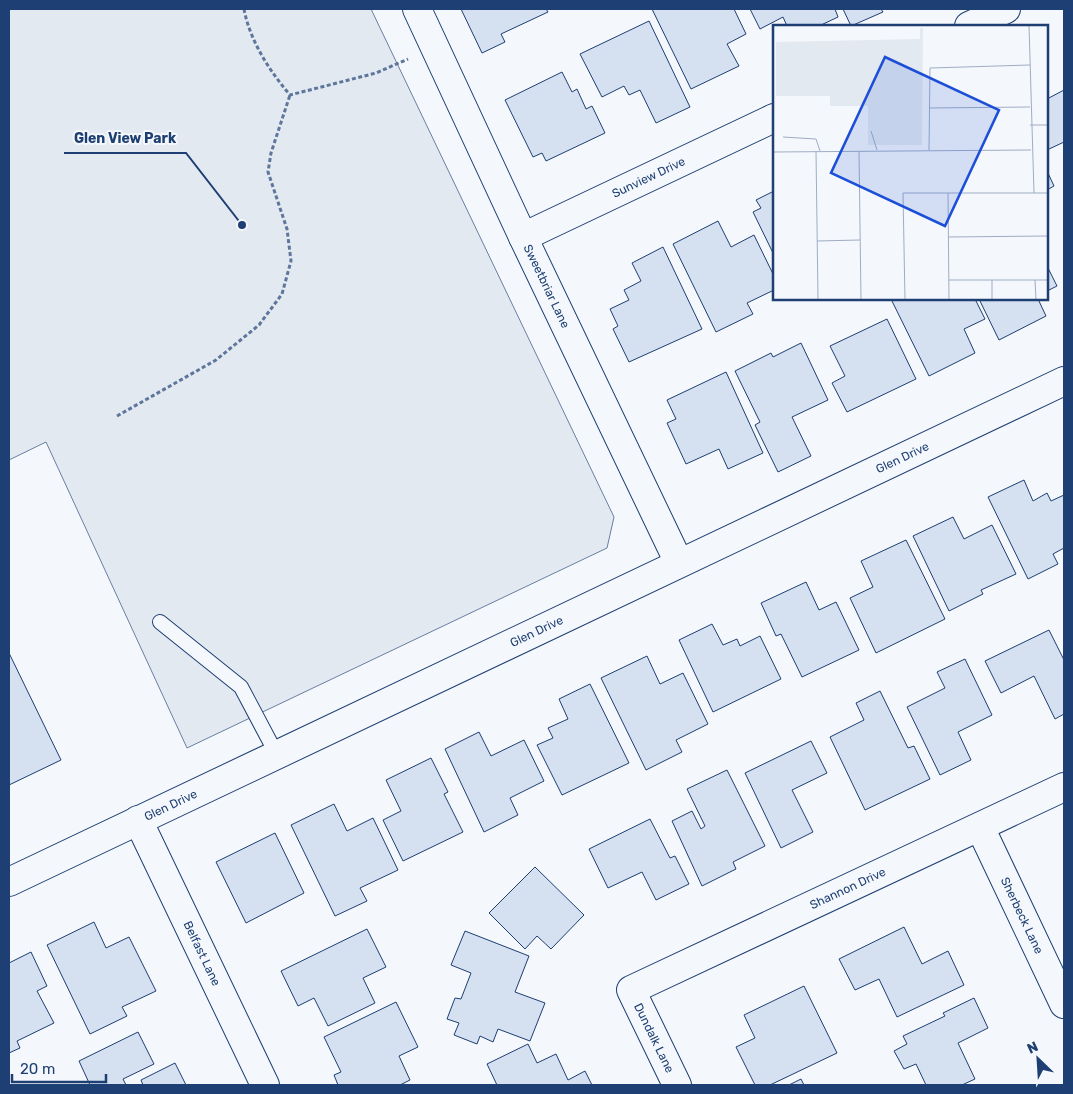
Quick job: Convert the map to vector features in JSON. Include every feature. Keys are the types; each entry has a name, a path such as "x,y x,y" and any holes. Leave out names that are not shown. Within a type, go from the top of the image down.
{"street":[{"name":"Sweetbriar Lane","path":"418,9 523,237 679,563"},
{"path":"971,25 1006,9"},
{"name":"Sunview Drive","path":"523,237 773,118"},
{"name":"Glen Drive","path":"9,882 1064,381"},
{"name":"Shannon Drive","path":"631,990 1064,787"},
{"name":"Belfast Lane","path":"138,820 265,1085"},
{"name":"Sherbeck Lane","path":"980,826 1064,1004"},
{"name":"Dundalk Lane","path":"631,990 678,1085"}],"lane":[{"path":"160,622 241,687 277,755"}],"path":[{"path":"244,9 257,48 276,78 290,95"},
{"path":"290,95 376,73 436,48"},
{"path":"117,416 216,360 259,325 282,294 290,261 289,245 287,230 268,172 271,153 290,95"}],"shaded area":[{"path":"9,9 371,9 614,517 607,548 187,748 46,442 9,460"}],"building":[{"path":"461,9 546,9 548,12 501,34 505,42 482,53"},
{"path":"652,9 734,9 746,34 727,44 739,66 691,89"},
{"path":"750,9 835,9 838,17 821,25 787,25 783,17 760,29"},
{"path":"843,9 881,9 883,12 853,25 851,25"},
{"path":"649,21 690,107 656,123 640,90 629,95 624,86 602,97 580,54"},
{"path":"562,72 572,92 577,89 586,109 592,106 605,133 546,161 542,153 533,157 505,100"},
{"path":"1064,90 1064,142 1048,150 1048,98"},
{"path":"1048,173 1054,186 1048,189"},
{"path":"773,192 773,253 753,212 761,208 756,200"},
{"path":"718,221 731,247 754,235 773,274 773,290 747,303 753,314 716,332 673,244"},
{"path":"663,247 702,329 629,362 613,329 618,326 610,309 629,300 624,290 641,281 632,263"},
{"path":"1048,268 1057,286 1048,290"},
{"path":"891,300 976,300 985,319 964,329 975,353 929,376"},
{"path":"979,300 1038,300 1046,316 999,340"},
{"path":"887,319 916,379 847,412 832,383 845,376 830,346"},
{"path":"801,343 828,400 792,417 811,456 778,472 755,425 760,422 735,371 771,353 773,357"},
{"path":"726,372 763,453 728,469 719,449 686,464 667,423 676,419 667,400"},
{"path":"1024,480 1033,501 1047,493 1051,501 1064,495 1064,548 1053,554 1058,564 1028,579 988,497"},
{"path":"953,517 964,539 992,525 1016,574 981,590 983,594 949,611 913,536"},
{"path":"906,540 945,619 876,653 850,598 873,587 861,561"},
{"path":"806,582 819,610 836,602 859,650 802,677 781,634 776,636 761,603"},
{"path":"712,624 723,645 737,639 740,646 760,636 781,679 713,712 679,640"},
{"path":"1049,630 1064,660 1064,714 1055,719 1034,676 1001,693 985,661"},
{"path":"9,653 61,760 9,785"},
{"path":"647,656 660,684 683,673 708,724 676,740 682,752 646,770 601,678"},
{"path":"965,659 992,715 958,732 971,760 940,775 907,707 945,688 937,672"},
{"path":"590,684 629,763 562,795 537,745 553,738 548,728 568,719 559,699"},
{"path":"880,691 908,748 914,746 930,779 865,810 830,737 864,720 856,703"},
{"path":"479,732 491,756 524,740 544,781 510,798 518,815 484,832 445,749"},
{"path":"811,741 827,773 792,790 813,832 781,848 745,773"},
{"path":"431,758 448,792 444,794 463,832 403,861 383,820 401,811 386,780"},
{"path":"727,770 765,846 733,862 736,869 702,886 672,821 692,811 701,829 705,826 687,789"},
{"path":"334,804 347,831 373,818 398,870 360,888 367,901 335,916 291,825"},
{"path":"650,819 670,858 675,856 689,884 656,900 642,872 608,888 589,849"},
{"path":"275,833 304,893 246,923 216,862"},
{"path":"535,867 584,915 551,949 537,936 525,949 489,913"},
{"path":"94,922 106,948 129,937 156,991 122,1007 127,1016 90,1034 47,945"},
{"path":"904,927 922,964 948,951 964,985 897,1017 879,979 855,990 839,959"},
{"path":"367,929 386,967 363,978 375,1003 328,1026 314,998 298,1006 281,971"},
{"path":"465,931 529,956 515,992 545,1003 530,1041 498,1029 493,1042 480,1036 477,1044 454,1035 459,1023 447,1019 455,998 461,999 471,973 451,965"},
{"path":"31,952 47,986 37,991 54,1023 17,1041 20,1048 9,1053 9,963"},
{"path":"804,986 837,1053 770,1085 755,1085 736,1047 755,1038 744,1015"},
{"path":"974,998 988,1028 958,1043 975,1079 962,1085 926,1085 916,1064 904,1069 894,1051 907,1044 903,1036 945,1016 943,1013"},
{"path":"396,1002 418,1047 399,1056 410,1080 400,1085 338,1085 334,1075 341,1072 324,1037"},
{"path":"138,1032 154,1064 123,1079 126,1085 90,1085 79,1061"},
{"path":"528,1044 537,1063 556,1054 568,1080 585,1071 592,1085 497,1085 487,1064"},
{"path":"175,1063 186,1085 143,1085 141,1080"},
{"path":"801,1079 804,1085 789,1085"}],"place":[{"name":"Glen View Park","path":"242,225"}]}
